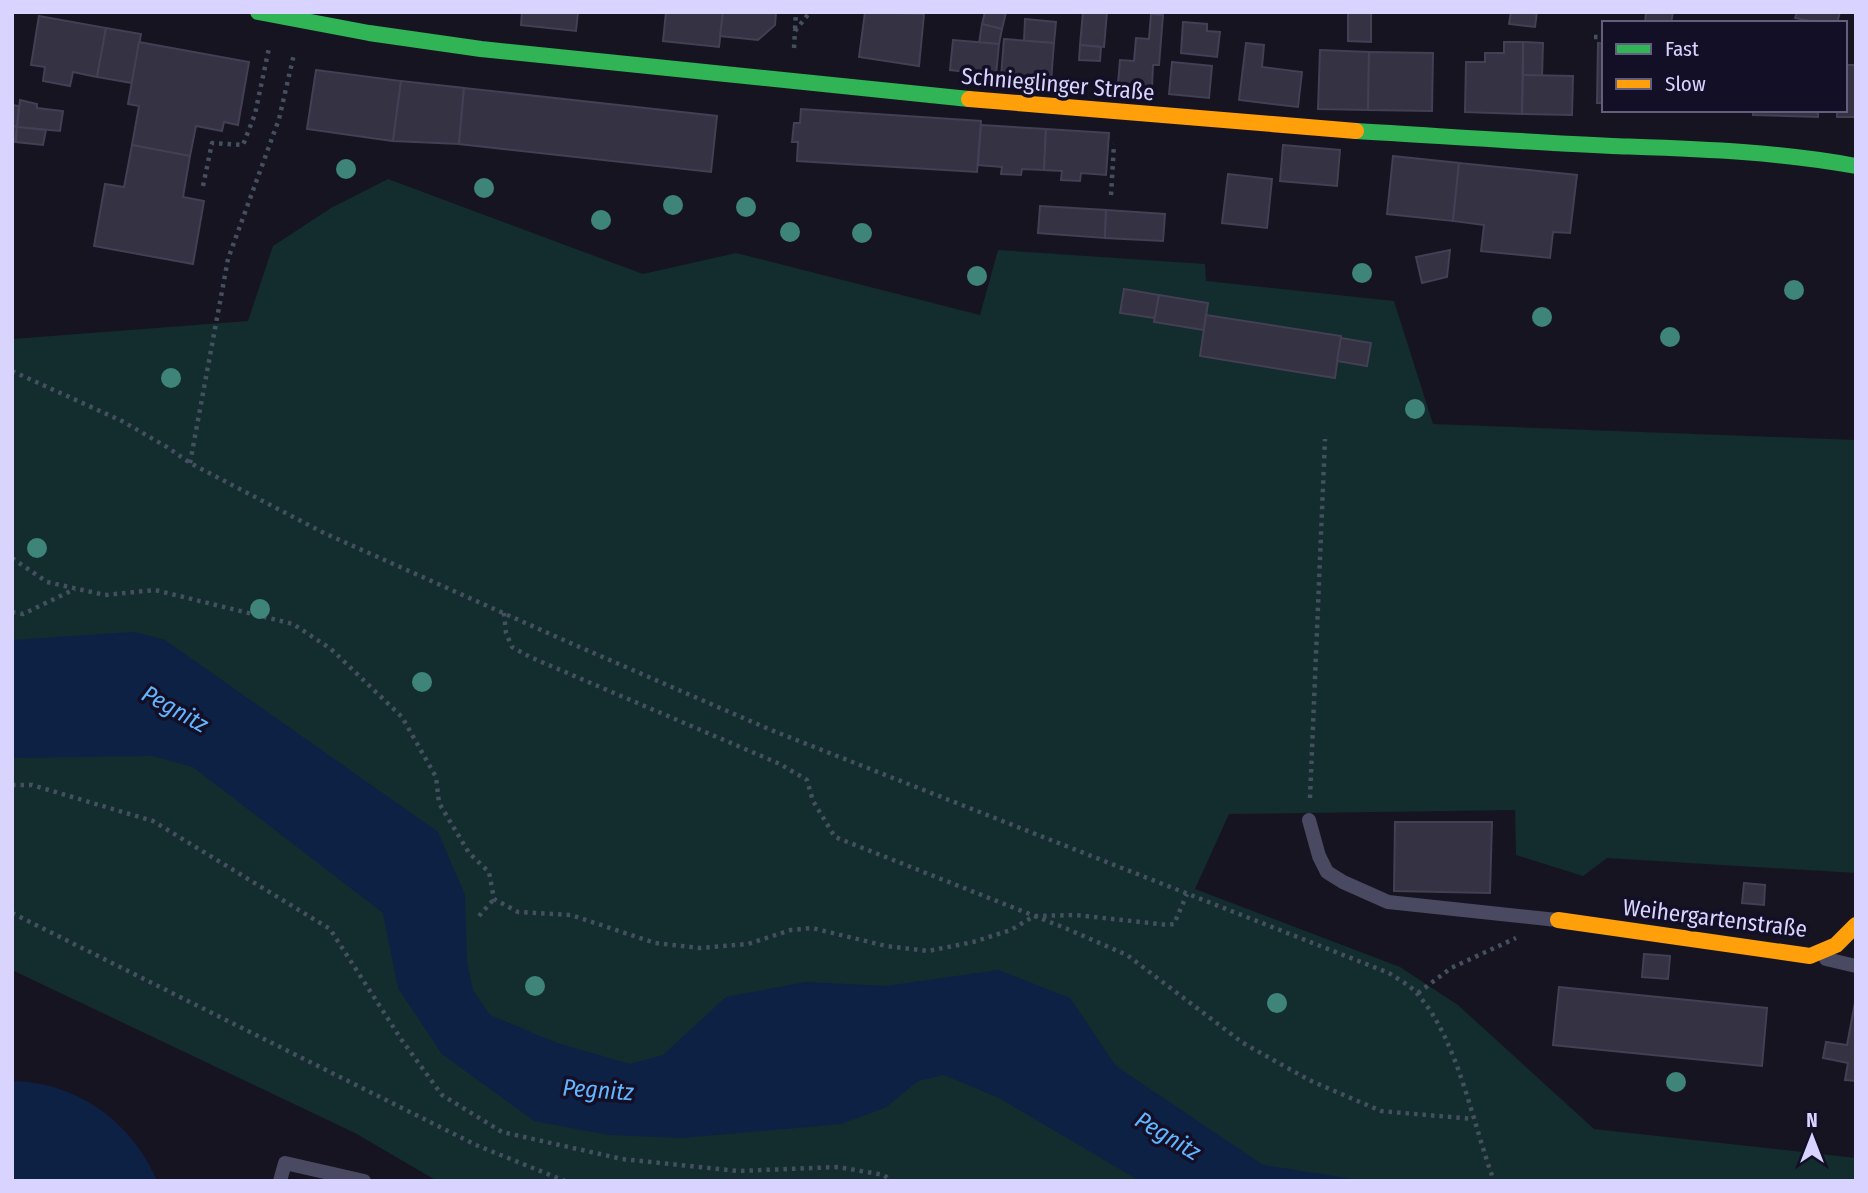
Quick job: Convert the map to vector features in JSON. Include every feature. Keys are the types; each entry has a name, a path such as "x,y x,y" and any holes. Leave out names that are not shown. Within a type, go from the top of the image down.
{"street":[{"name":"Schnieglinger Straße","path":"258,12 429,43 878,90 1318,128 1584,145 1742,151 1814,157 1856,166"},
{"name":"Weihergartenstraße","path":"1558,920 1810,956 1836,945 1856,925"}],"lane":[{"path":"1309,820 1319,856 1327,872 1388,902 1558,920"},
{"path":"1810,956 1856,966"},
{"path":"280,1181 285,1163 364,1181"}],"path":[{"path":"795,31 796,12"},
{"path":"203,186 212,142 243,145 255,114 276,16"},
{"path":"190,464 228,259 279,119 302,22"},
{"path":"1594,37 1602,37"},
{"path":"1111,195 1116,112"},
{"path":"12,371 122,421 190,464 324,533 771,730 1389,973 1418,993 1435,1017 1465,1090 1494,1181"},
{"path":"1309,820 1325,439"},
{"path":"12,558 47,582 76,589 106,595 155,590 293,624 331,649 402,717 436,777 439,803 469,853 489,872 494,899"},
{"path":"12,612 23,614 76,589"},
{"path":"504,613 506,633 512,647 521,652 780,764 807,780 813,801 835,837 1127,955 1243,1042 1309,1080 1381,1111 1473,1119"},
{"path":"12,785 32,785 153,821 330,929 401,1039 442,1095 502,1132 622,1159 738,1171 838,1167 884,1175 891,1181"},
{"path":"494,899 518,912 571,915 655,943 700,948 748,944 791,930 812,928 886,946 928,951 973,942 1011,930 1034,916 1076,915 1174,924 1187,894"},
{"path":"479,916 494,899"},
{"path":"12,913 476,1145 565,1181"},
{"path":"1418,993 1451,968 1521,936"}],"green space":[{"path":"388,179 643,274 736,253 980,315 998,250 1205,264 1206,281 1394,301 1433,424 1856,440 1856,873 1607,858 1583,876 1516,855 1515,810 1229,814 1195,889 1400,967 1458,1005 1594,1129 1856,1158 1856,1181 437,1181 355,1133 12,970 12,339 248,321 273,246 331,208"}],"water":[{"name":"Pegnitz","path":"134,632 165,640 438,832 465,895 467,962 473,990 490,1015 557,1043 630,1064 663,1055 726,997 806,982 886,986 998,970 1070,998 1116,1066 1263,1165 1366,1181 1140,1181 999,1098 944,1075 918,1081 885,1108 841,1124 681,1138 609,1135 534,1121 442,1054 398,988 383,913 193,767 152,756 12,758 12,640"},
{"path":"12,1081 59,1089 100,1109 133,1141 157,1181 12,1181"}],"building":[{"path":"522,12 578,12 576,31 521,25"},
{"path":"666,12 723,12 719,47 663,41"},
{"path":"723,12 776,12 775,25 758,40 720,36"},
{"path":"865,12 924,14 919,66 859,57"},
{"path":"985,12 1006,12 1002,29 982,24"},
{"path":"1083,12 1107,12 1104,47 1080,45"},
{"path":"1348,12 1371,12 1371,42 1348,41"},
{"path":"1511,12 1537,12 1535,27 1509,24"},
{"path":"1646,12 1673,12 1671,21 1645,21"},
{"path":"1797,12 1840,12 1838,21 1795,18"},
{"path":"1151,14 1163,15 1159,65 1153,65 1152,87 1118,84 1120,60 1134,61 1136,38 1149,39"},
{"path":"39,16 106,28 97,77 73,72 70,86 43,81 45,67 31,65"},
{"path":"1025,19 1056,22 1054,43 1024,41"},
{"path":"1183,22 1207,24 1207,31 1220,32 1217,57 1181,53"},
{"path":"982,24 1002,29 999,44 979,43"},
{"path":"106,28 141,34 132,83 97,77"},
{"path":"1004,39 1054,43 1051,81 1001,77"},
{"path":"953,40 999,44 996,75 950,70"},
{"path":"139,42 249,62 238,125 224,122 222,131 196,126 190,156 132,145 139,106 128,104"},
{"path":"1504,42 1523,42 1522,114 1465,112 1466,62 1485,62 1485,53 1504,53"},
{"path":"1523,42 1543,43 1542,76 1523,75"},
{"path":"1246,43 1264,45 1262,67 1302,72 1298,107 1239,100"},
{"path":"1598,43 1602,44 1602,103 1597,103"},
{"path":"1080,45 1101,47 1100,61 1079,60"},
{"path":"1320,50 1369,52 1368,110 1318,109"},
{"path":"1369,52 1433,53 1432,111 1368,110"},
{"path":"1172,62 1212,66 1209,98 1169,94"},
{"path":"1847,65 1856,65 1856,117 1837,117 1837,112 1847,112"},
{"path":"316,70 401,81 393,141 307,129"},
{"path":"1523,75 1573,76 1572,115 1522,114"},
{"path":"401,81 464,88 459,144 393,141"},
{"path":"464,88 717,116 711,172 459,144"},
{"path":"20,100 37,104 37,108 63,111 60,131 17,127"},
{"path":"12,105 19,106 17,126 12,126"},
{"path":"801,109 981,121 977,172 797,161 798,142 792,142 794,123 800,123"},
{"path":"1753,112 1818,112 1818,117 1753,115"},
{"path":"981,125 1046,129 1044,170 1022,169 1021,175 1001,174 1002,167 978,165"},
{"path":"12,126 17,127 15,142 12,141"},
{"path":"17,127 46,130 43,145 16,142"},
{"path":"1046,129 1109,133 1106,175 1081,173 1080,181 1061,180 1062,171 1044,170"},
{"path":"132,145 190,156 183,197 204,201 193,264 94,246 105,184 124,187"},
{"path":"1283,145 1340,150 1337,186 1280,181"},
{"path":"1393,156 1459,163 1453,221 1387,214"},
{"path":"1459,163 1577,175 1570,233 1553,232 1550,258 1481,251 1484,225 1453,221"},
{"path":"1228,174 1272,179 1267,228 1222,223"},
{"path":"1040,206 1106,210 1105,238 1038,233"},
{"path":"1106,210 1165,214 1163,241 1105,238"},
{"path":"1450,250 1447,277 1422,283 1416,257"},
{"path":"1124,289 1159,295 1155,318 1120,313"},
{"path":"1159,295 1208,303 1204,330 1154,322"},
{"path":"1206,315 1341,336 1335,378 1200,356"},
{"path":"1341,338 1371,343 1367,366 1337,361"},
{"path":"1395,822 1492,822 1490,893 1394,891"},
{"path":"1744,883 1765,885 1764,905 1742,903"},
{"path":"1644,954 1670,956 1668,979 1642,977"},
{"path":"1559,987 1767,1008 1762,1066 1553,1045"},
{"path":"1856,997 1856,1081 1845,1080 1848,1063 1823,1058 1826,1042 1847,1045"}],"traffic: fast":[{"path":"258,12 369,33 481,49 969,99"},
{"path":"1356,131 1734,152 1856,166"}],"traffic: slow":[{"path":"969,99 1356,131"},
{"path":"1558,920 1810,956 1836,945 1856,925"}]}
